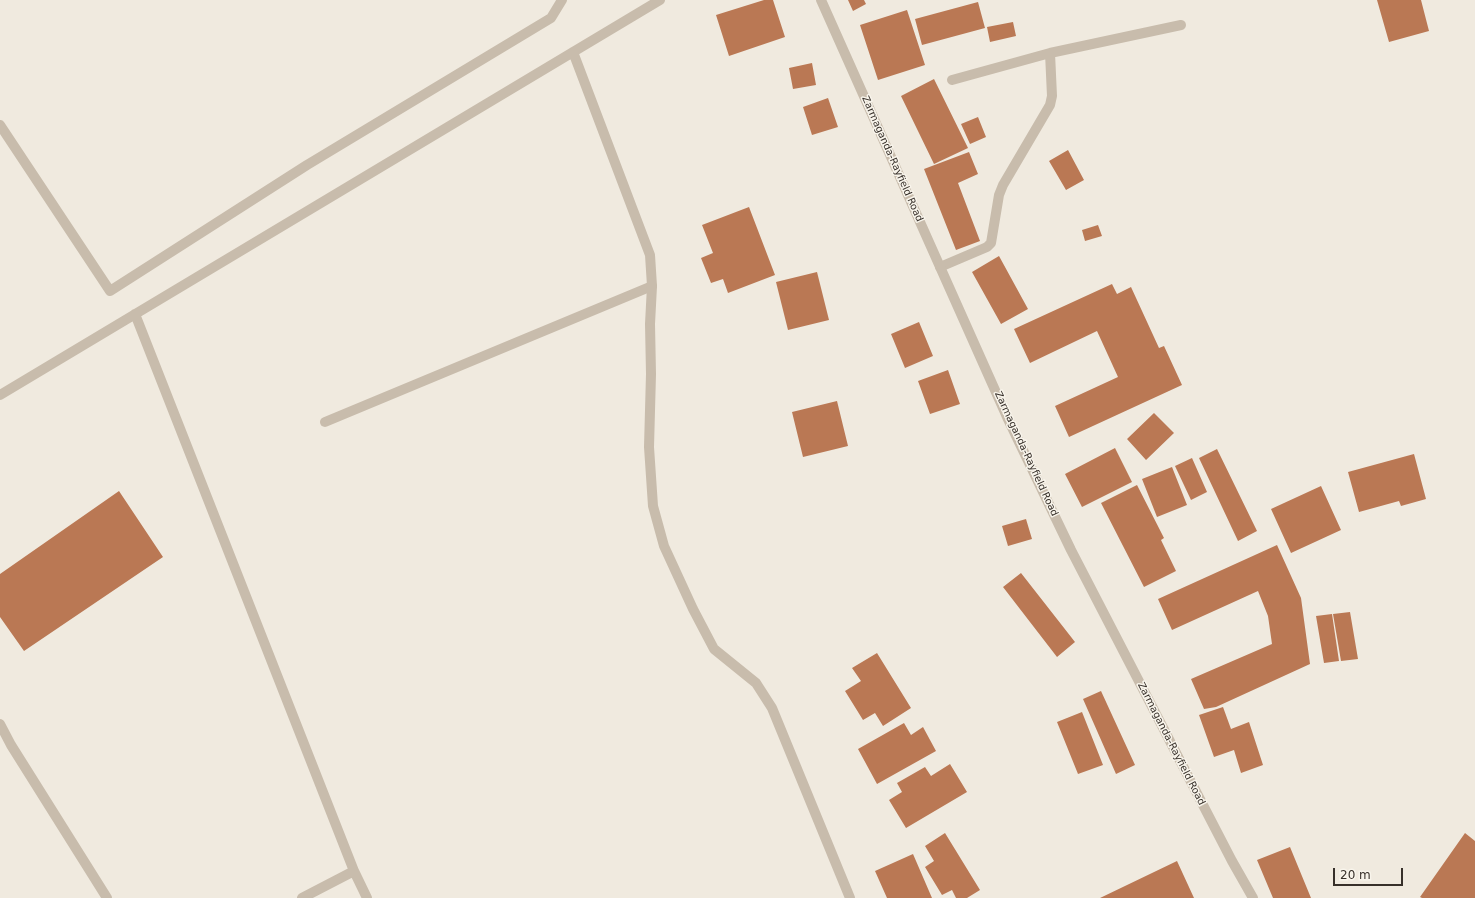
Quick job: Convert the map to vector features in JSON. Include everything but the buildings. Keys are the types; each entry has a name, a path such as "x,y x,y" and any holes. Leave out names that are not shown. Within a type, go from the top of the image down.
{"street":[{"path":"0,124 110,291 307,165 551,18 562,0"},
{"path":"0,395 660,0"},
{"name":"Zarmaganda-Rayfield Road","path":"821,0 1007,417 1071,550 1232,861 1253,898"},
{"path":"952,80 1050,53 1181,25"},
{"path":"573,52 650,255 652,286 650,324 651,374 649,447 653,506 664,546 693,610 714,649 756,683 772,708 850,898"},
{"path":"940,267 987,247 991,243 999,195 1003,185 1050,106 1052,96 1050,53"},
{"path":"325,422 652,286"},
{"path":"135,314 354,871 367,898"},
{"path":"0,725 107,898"},
{"path":"302,898 354,871"}]}
